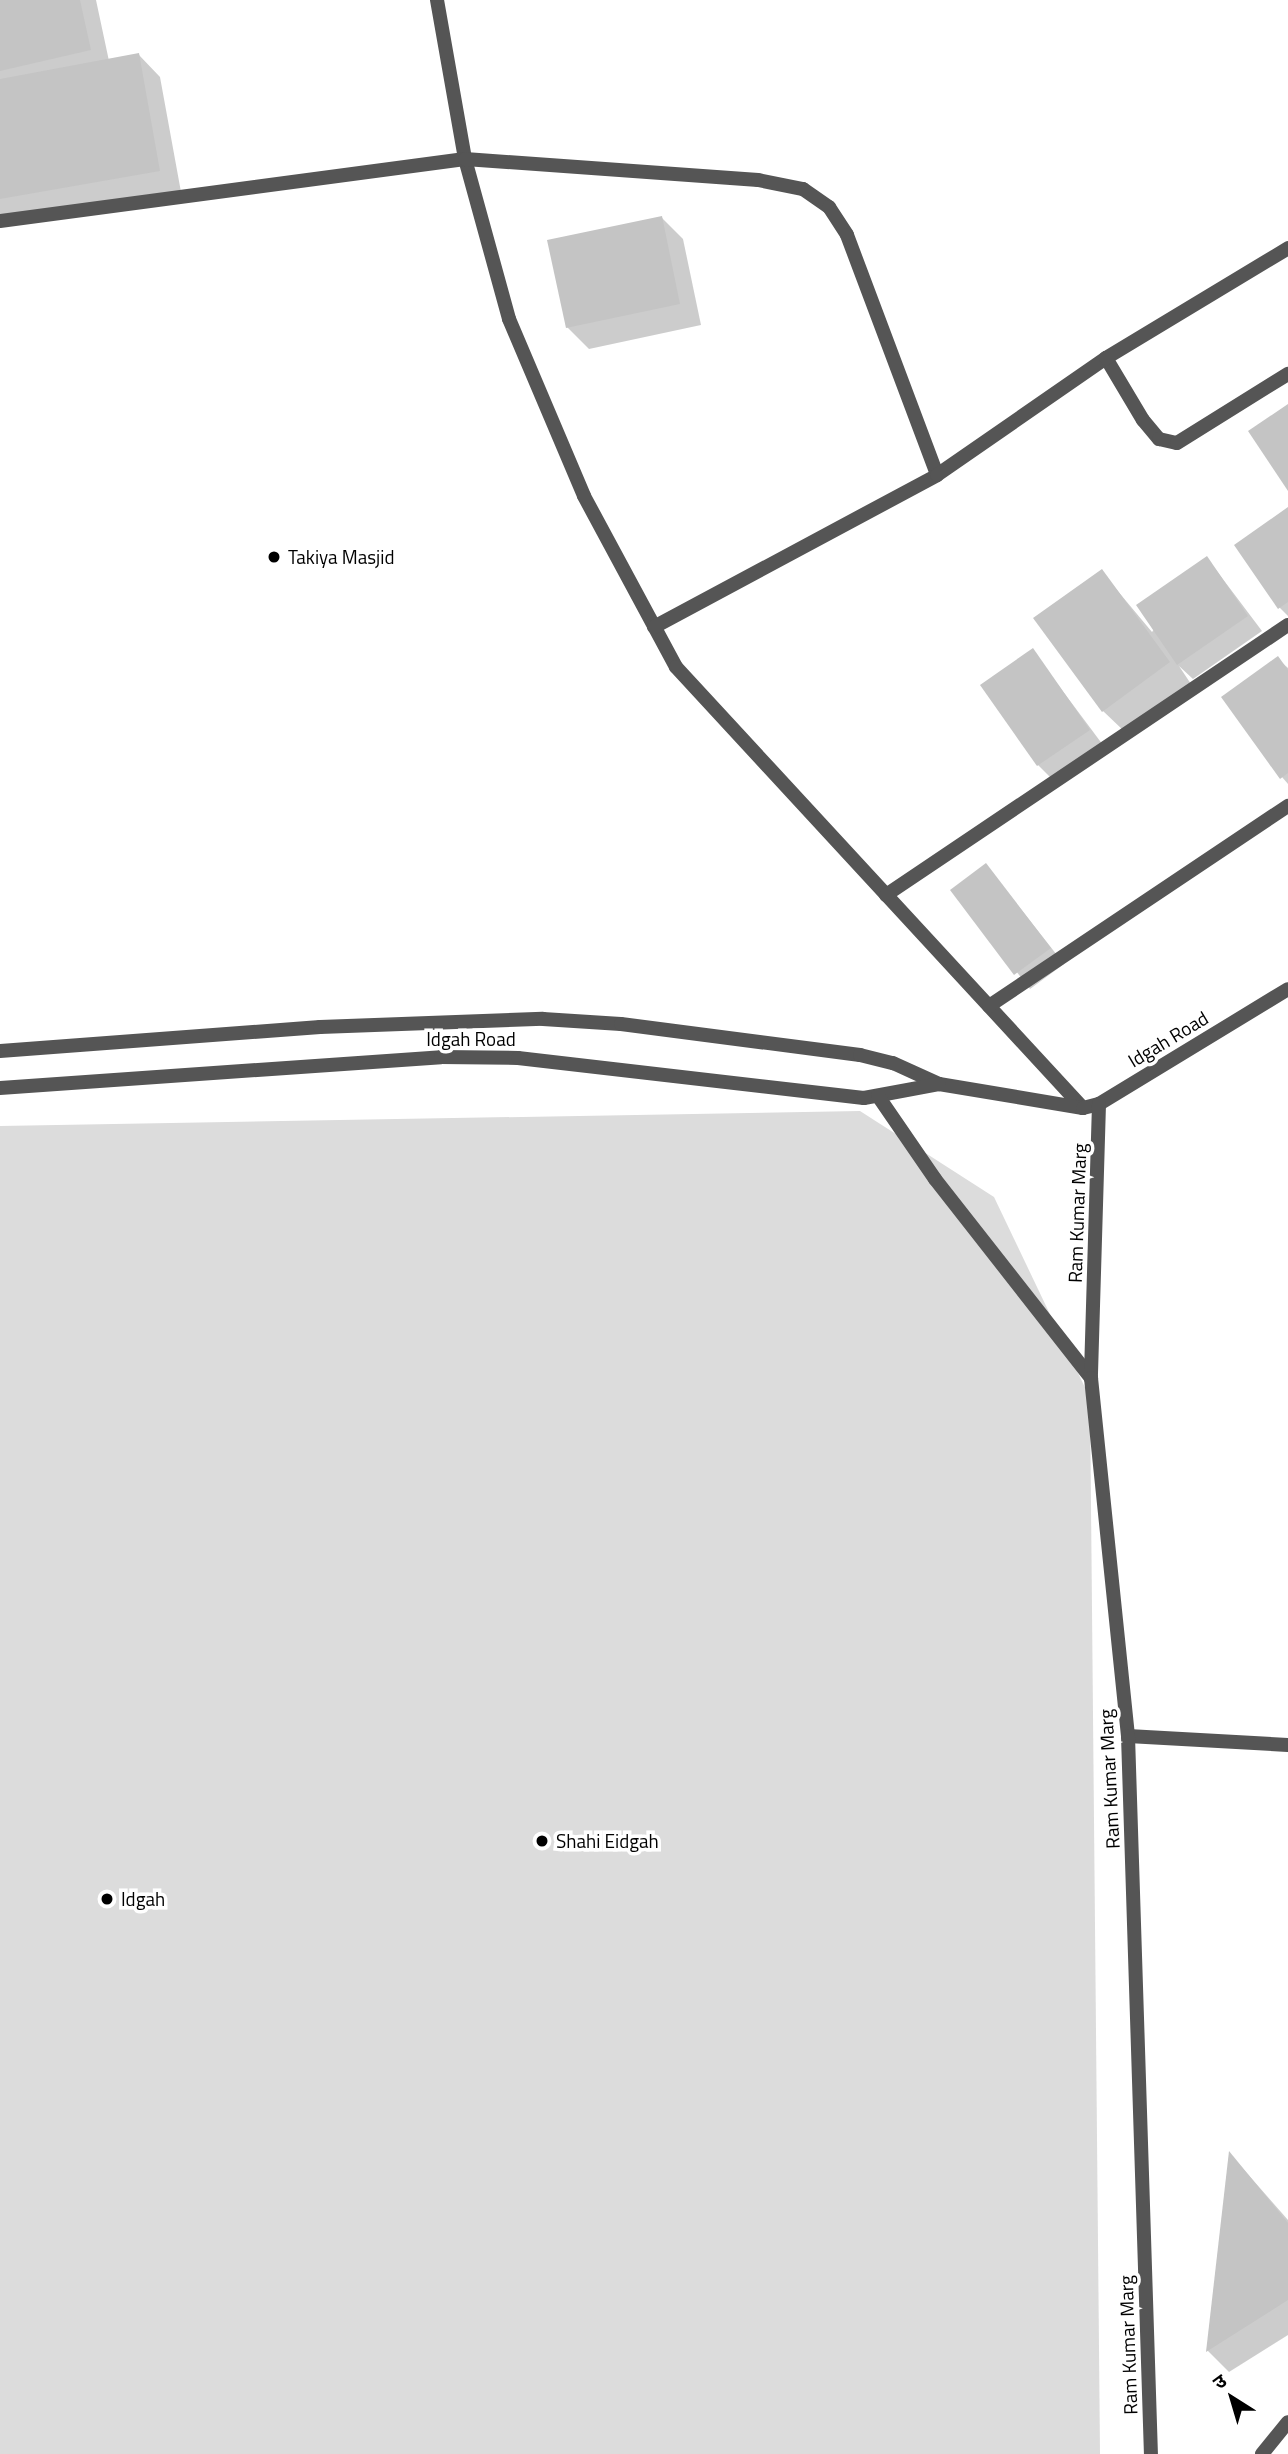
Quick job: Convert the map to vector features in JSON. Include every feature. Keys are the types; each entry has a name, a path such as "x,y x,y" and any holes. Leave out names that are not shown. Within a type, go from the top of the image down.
{"street":[{"path":"438,0 465,159 509,318 584,496 676,667 1083,1108"},
{"path":"0,221 465,159 758,180 803,189 829,207 846,235 937,475"},
{"path":"654,627 937,475 1106,358 1288,248"},
{"path":"1106,358 1143,420 1159,439 1177,443 1288,374"},
{"path":"886,895 1288,625"},
{"path":"989,1006 1288,806"},
{"name":"Idgah Road","path":"0,1088 441,1057 518,1058 878,1096 939,1084 1064,1108 1083,1108 1099,1104 1288,989"},
{"path":"0,1051 320,1027 543,1020 621,1024 860,1055 892,1063 939,1084"},
{"path":"878,1096 935,1178 1091,1378"},
{"name":"Ram Kumar Marg","path":"1099,1104 1091,1378 1128,1736 1151,2454"},
{"path":"1128,1736 1288,1745"},
{"path":"1262,2454 1288,2422"}],"shaded area":[{"name":"Shahi Eidgah","path":"860,1111 994,1197 1090,1398 1100,2454 0,2454 0,1126"}],"building":[{"path":"0,0 80,0 91,50 0,71"},
{"path":"139,53 160,171 0,199 0,79"},
{"path":"662,216 680,304 566,328 547,240"},
{"path":"1288,404 1288,491 1248,431"},
{"path":"1288,507 1288,602 1278,609 1234,545"},
{"path":"1207,556 1248,616 1177,665 1136,605"},
{"path":"1102,569 1170,662 1102,712 1033,618"},
{"path":"1033,648 1090,730 1037,766 980,685"},
{"path":"1278,656 1288,670 1288,773 1280,779 1221,697"},
{"path":"986,863 1051,948 1014,975 950,890"},
{"path":"1229,2151 1288,2223 1288,2300 1206,2352"}],"place":[{"name":"Takiya Masjid","path":"274,557"},
{"name":"Shahi Eidgah","path":"542,1841"},
{"name":"Idgah","path":"107,1899"}]}
